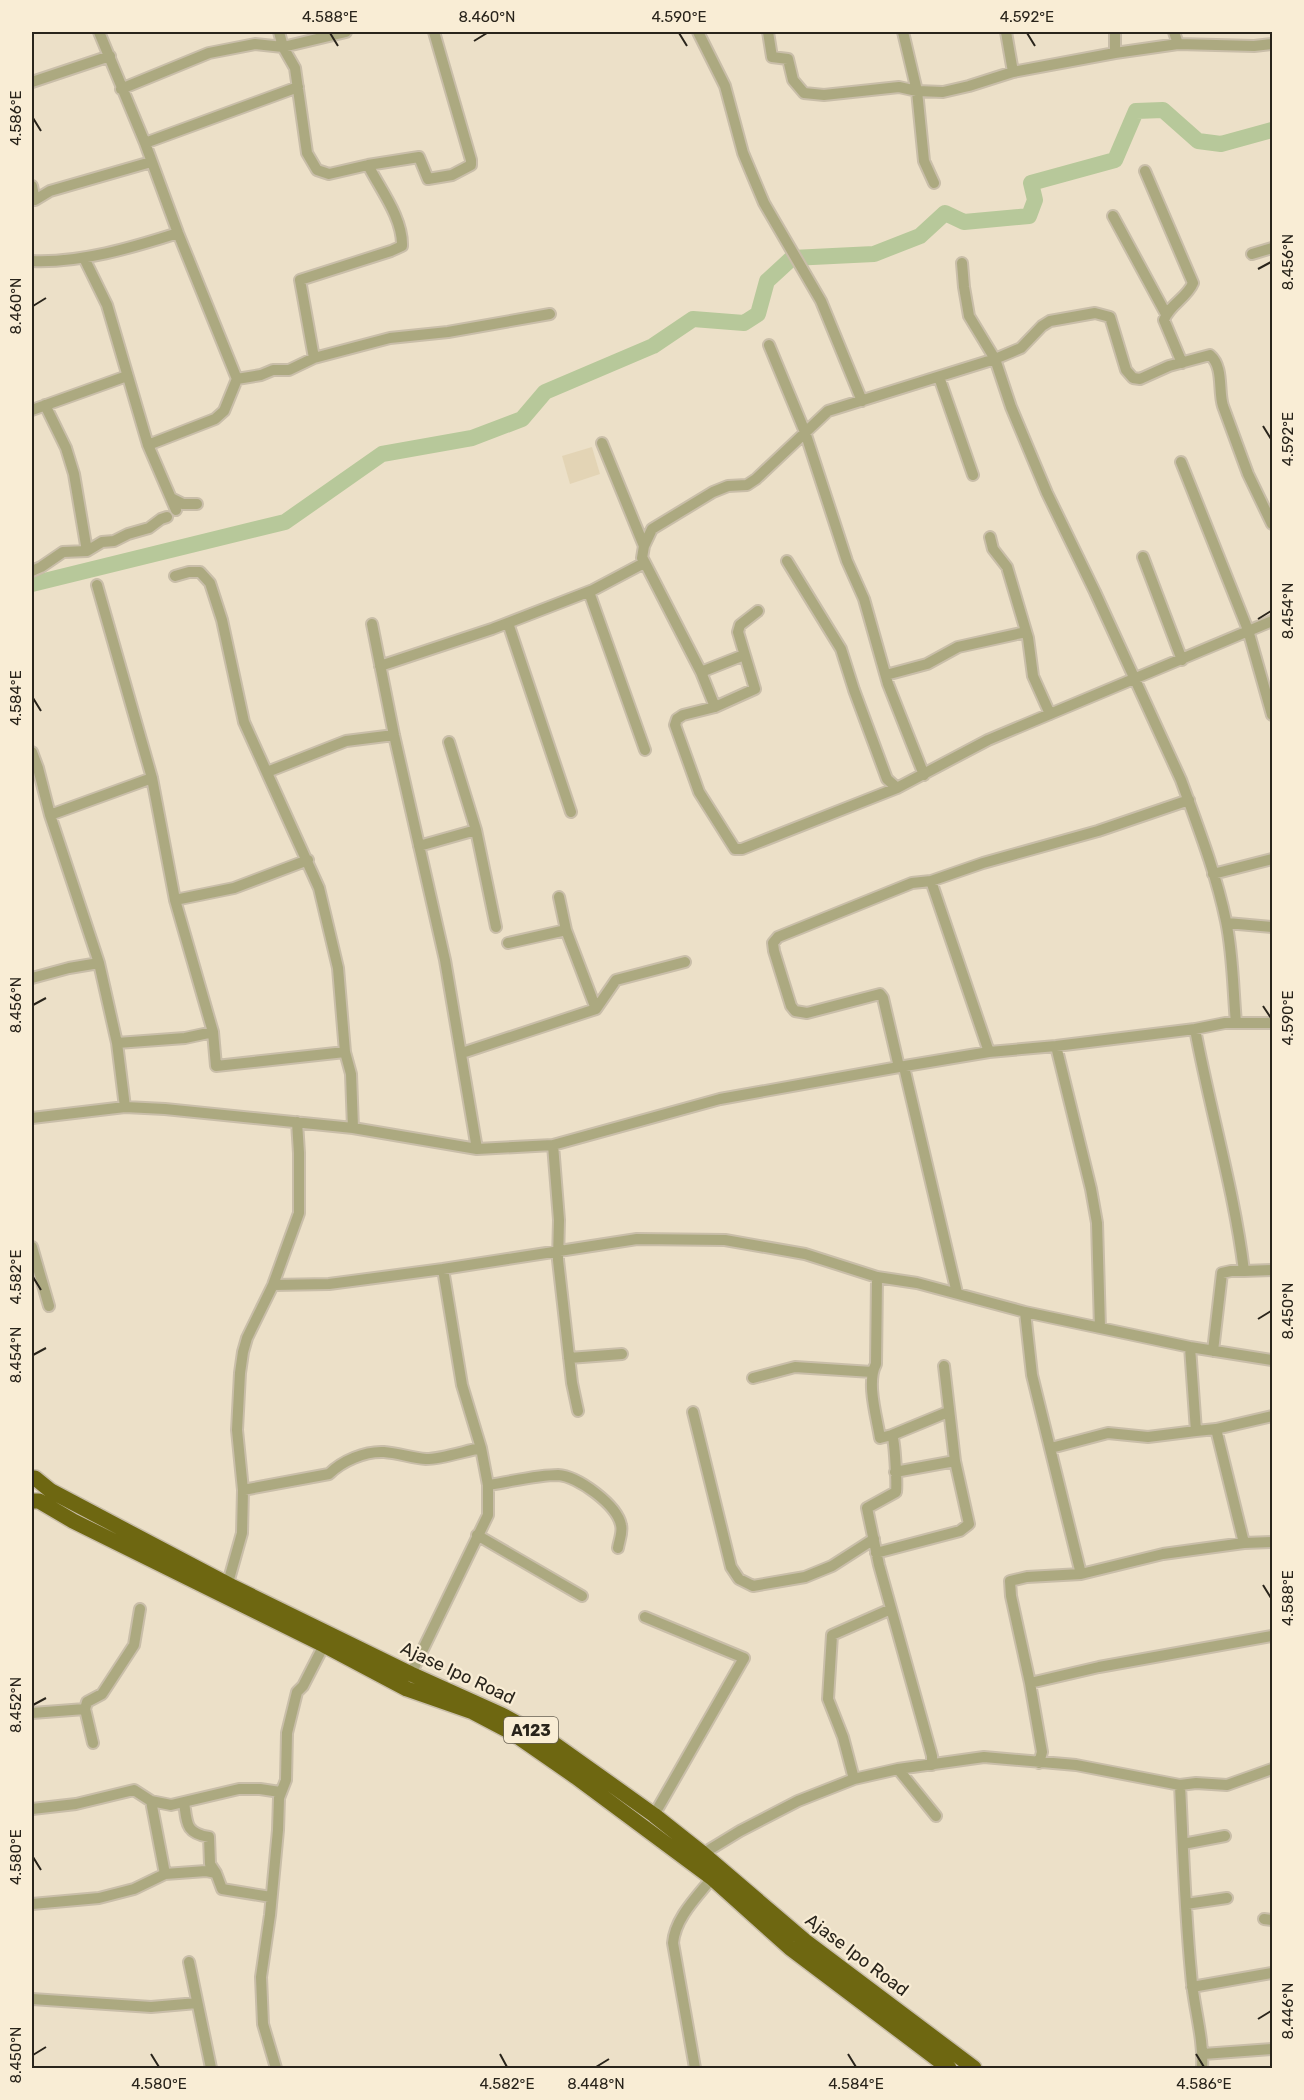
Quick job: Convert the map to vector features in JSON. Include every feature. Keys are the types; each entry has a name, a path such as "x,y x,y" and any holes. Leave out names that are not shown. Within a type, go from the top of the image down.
{"highway":[{"name":"Ajase Ipo Road","path":"33,1478 51,1491 324,1645 407,1689 473,1712 510,1732 698,1858 974,2068"},
{"name":"Ajase Ipo Road","path":"32,1501 39,1501 73,1521 523,1725 584,1764 654,1815 698,1858 712,1878 790,1948 943,2067"}],"street":[{"path":"99,32 237,379 224,411 215,418 148,445"},
{"path":"279,32 283,47 296,68 308,153 317,170 329,174 419,156 428,179 452,175 471,165 434,32"},
{"path":"122,89 209,53 255,45 283,47 346,32"},
{"path":"698,32 725,86 743,153 764,203 822,300 862,401"},
{"path":"768,32 772,57 788,59 793,80 804,93 824,95 899,87 943,93 1013,72 1115,53 1178,44 1254,46 1269,44 1269,32"},
{"path":"903,32 917,91 924,161 934,183"},
{"path":"1006,32 1013,72"},
{"path":"1115,32 1115,53"},
{"path":"1174,32 1178,44"},
{"path":"32,82 110,56"},
{"path":"145,143 298,87"},
{"path":"32,186 35,200 50,191 151,162"},
{"path":"314,358 300,280 402,246 403,235 393,209 368,165"},
{"path":"1145,171 1193,283 1190,291 1166,314 1164,320 1182,363"},
{"path":"1113,216 1166,314"},
{"path":"32,261 84,258 141,245 178,233"},
{"path":"1252,254 1272,248"},
{"path":"32,571 63,552 87,551 102,542 114,541 149,528 172,513 171,498 148,445 107,305 84,258"},
{"path":"962,263 969,316 995,359 1011,407 1047,492 1189,800 1227,923 1236,1023"},
{"path":"380,666 508,623 589,592 644,563 642,558 644,546 652,529 713,492 728,486 747,485 756,479 828,411 995,359 1021,348 1050,321 1095,313 1110,317 1126,370 1132,378 1140,379 1169,366 1210,355 1213,358 1221,381 1220,396 1226,416 1248,474 1272,524"},
{"path":"237,379 261,375 273,370 289,370 314,358 390,338 448,332 550,314"},
{"path":"769,345 805,432 847,561 864,599 886,675 924,776"},
{"path":"32,410 127,376"},
{"path":"939,377 973,475"},
{"path":"45,405 66,448 74,474 87,551"},
{"path":"602,443 644,546"},
{"path":"1181,462 1248,630 1272,715"},
{"path":"171,498 183,504 197,504"},
{"path":"990,537 993,549 1007,567 1026,632 1033,662 1033,675 1050,714"},
{"path":"1143,557 1182,660"},
{"path":"642,558 701,672 715,707"},
{"path":"787,561 841,649 887,779 897,788"},
{"path":"175,576 200,572 210,583 226,636 244,722 319,888 338,968 345,1052 351,1074 353,1128"},
{"path":"97,585 152,778 175,900 213,1032 216,1066 345,1052"},
{"path":"589,592 645,750"},
{"path":"758,611 740,625 738,632 755,689 715,707 683,715 677,719 675,725 699,792 735,849 742,849 805,826 897,788 924,776 988,740 1272,621"},
{"path":"508,623 571,812"},
{"path":"372,624 394,735 445,960 477,1149"},
{"path":"886,675 927,664 958,647 1026,632"},
{"path":"701,672 744,655"},
{"path":"267,772 346,741 394,735"},
{"path":"449,742 476,830 496,927"},
{"path":"32,752 99,963 117,1043 124,1107"},
{"path":"50,814 152,778"},
{"path":"957,1293 883,998 880,994 807,1013 795,1011 791,1006 773,943 778,937 912,883 931,881 982,863 1098,831 1189,800"},
{"path":"419,846 476,830"},
{"path":"1213,874 1272,859"},
{"path":"175,900 234,888 308,860"},
{"path":"931,881 989,1052"},
{"path":"560,897 566,930 597,1009"},
{"path":"1227,923 1272,927"},
{"path":"508,943 566,930"},
{"path":"462,1053 597,1009 616,980 685,962"},
{"path":"32,978 99,963"},
{"path":"32,1118 124,1107 353,1128 477,1149 553,1145 720,1099 989,1052 1056,1046 1236,1023 1272,1023"},
{"path":"1195,1029 1207,1095 1239,1227 1244,1271"},
{"path":"117,1043 185,1038 213,1032"},
{"path":"1056,1046 1097,1222 1100,1328"},
{"path":"226,1590 242,1533 243,1490 237,1430 243,1352 247,1338 273,1285 299,1214 297,1122"},
{"path":"553,1145 559,1220 558,1260 569,1358 578,1410"},
{"path":"273,1285 328,1284 638,1239 725,1240 805,1254 876,1277 917,1283 1025,1312 1190,1347 1272,1360"},
{"path":"32,1247 49,1306"},
{"path":"411,1674 488,1515 488,1485 481,1448 462,1385 443,1269"},
{"path":"1213,1351 1222,1273 1231,1270 1272,1270"},
{"path":"876,1277 876,1364 872,1372 872,1383 880,1438 948,1412"},
{"path":"1025,1312 1032,1375 1081,1574"},
{"path":"1190,1347 1196,1431"},
{"path":"569,1358 622,1354"},
{"path":"876,1553 960,1531 969,1524 955,1461 944,1366"},
{"path":"753,1378 795,1367 872,1372"},
{"path":"693,1412 729,1562 739,1579 753,1586 805,1577 832,1566 874,1539"},
{"path":"1051,1448 1108,1433 1148,1437 1216,1429 1272,1416"},
{"path":"1216,1429 1244,1543"},
{"path":"892,1435 895,1472 898,1480 896,1492 867,1508 876,1553 932,1756 932,1765"},
{"path":"243,1490 329,1474 336,1467 350,1460 372,1453 382,1452 428,1459 481,1448"},
{"path":"895,1472 955,1461"},
{"path":"488,1485 558,1475 570,1477 593,1491 617,1513 622,1527 618,1548"},
{"path":"477,1535 582,1596"},
{"path":"1039,1763 1042,1752 1010,1581 1027,1577 1081,1574 1163,1554 1244,1543 1272,1542"},
{"path":"93,1743 85,1708 87,1702 102,1694 134,1645 140,1609"},
{"path":"854,1779 843,1737 828,1700 832,1635 891,1609"},
{"path":"645,1617 744,1659 654,1815"},
{"path":"1030,1683 1099,1667 1272,1636"},
{"path":"276,2068 262,2024 261,1977 280,1792 286,1780 287,1733 297,1692 303,1686 324,1645"},
{"path":"32,1713 85,1708"},
{"path":"698,1858 798,1800 854,1779 898,1769 984,1757 1076,1765 1180,1785 1227,1785 1272,1769"},
{"path":"898,1769 936,1816"},
{"path":"1180,1785 1192,1987 1203,2054 1202,2068"},
{"path":"32,1809 76,1804 134,1790 151,1801 171,1805 239,1790 260,1789 280,1792"},
{"path":"151,1801 165,1874"},
{"path":"184,1802 187,1824 191,1831 209,1837 210,1864 222,1889 271,1897"},
{"path":"1183,1844 1225,1836"},
{"path":"32,1904 99,1898 135,1888 165,1874 207,1871 216,1873"},
{"path":"695,2068 673,1935 683,1915 712,1878"},
{"path":"1186,1904 1227,1898"},
{"path":"189,1962 211,2068"},
{"path":"1192,1987 1272,1973"},
{"path":"32,1999 151,2007 197,2003"},
{"path":"1203,2054 1272,2049"}],"shaded area":[{"path":"592,447 600,474 570,484 562,456"}],"waterway":[{"path":"32,584 285,522 382,454 472,438 522,419 545,392 653,346 693,319 744,323 758,314 767,281 792,258 874,254 920,236 945,213 964,222 1029,216 1035,200 1031,183 1115,160 1136,111 1163,110 1198,141 1221,144 1272,130"}]}
